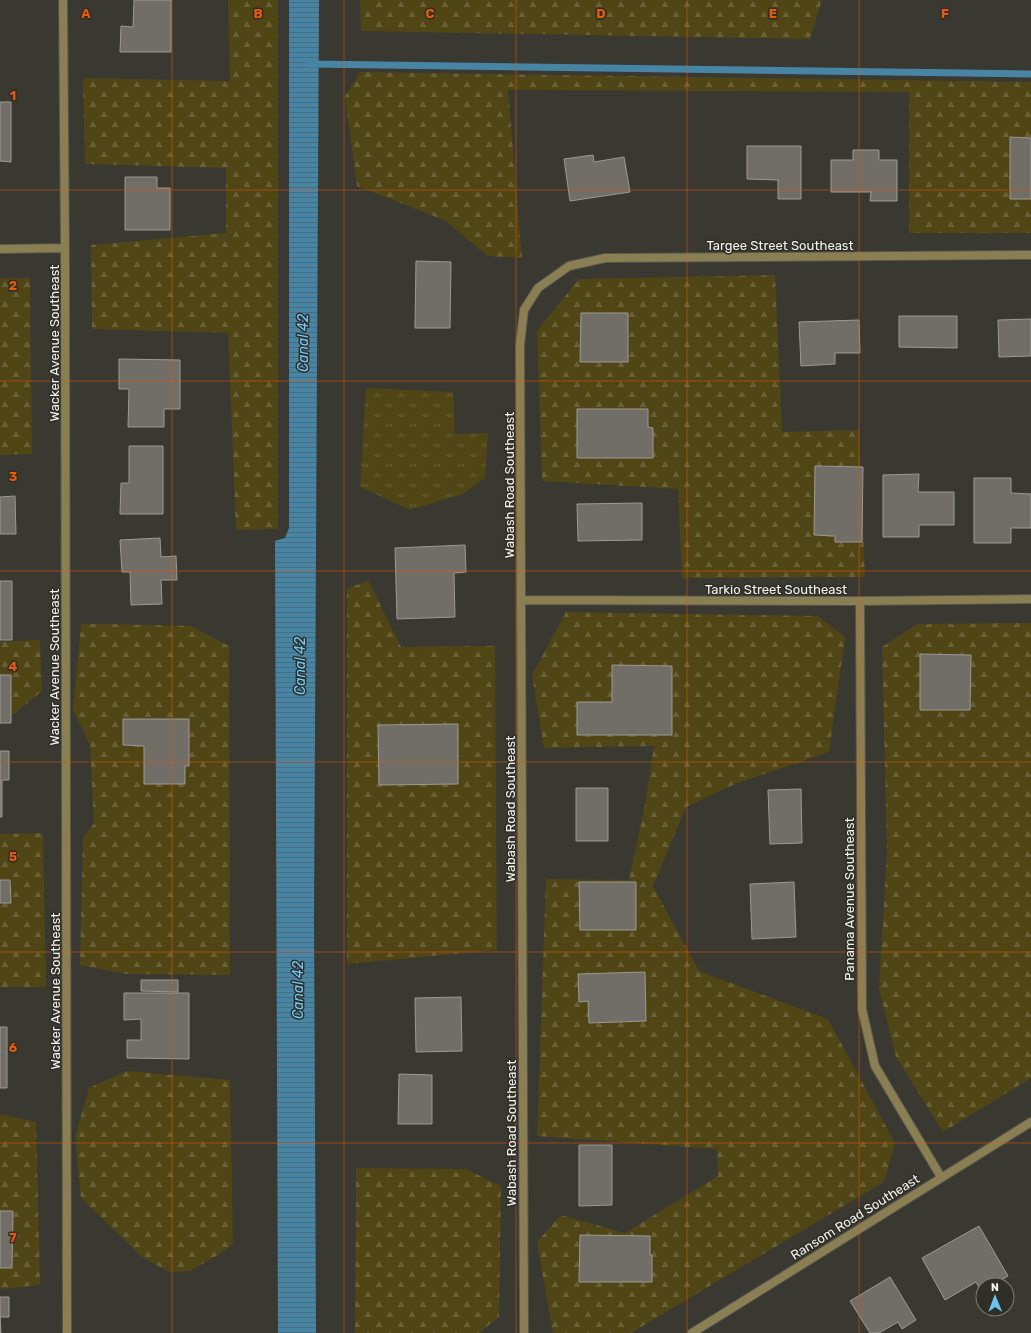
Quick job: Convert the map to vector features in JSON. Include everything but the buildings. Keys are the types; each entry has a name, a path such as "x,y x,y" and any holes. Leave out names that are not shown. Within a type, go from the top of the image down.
{"street":[{"name":"Wacker Avenue Southeast","path":"64,0 67,1333"},
{"path":"0,249 65,248"},
{"name":"Targee Street Southeast","path":"538,288 569,266 604,258 1031,255"},
{"name":"Wabash Road Southeast","path":"524,1333 520,345 524,310 538,288"},
{"name":"Tarkio Street Southeast","path":"521,600 860,601 1031,599"},
{"name":"Panama Avenue Southeast","path":"860,601 862,1009 874,1066 942,1177"},
{"name":"Ransom Road Southeast","path":"692,1333 1031,1122"}],"green space":[{"path":"228,0 278,0 278,529 236,530 228,333 92,329 91,245 226,233 226,168 85,164 83,78 230,81"},
{"path":"360,0 822,0 810,39 361,31"},
{"path":"360,72 1031,82 1031,233 909,233 909,92 508,90 522,258 488,256 444,220 357,186 345,96"},
{"path":"775,275 782,432 859,430 865,577 682,578 678,489 542,481 537,331 579,279"},
{"path":"0,278 30,278 32,454 0,455"},
{"path":"366,388 453,392 455,434 488,433 485,478 463,494 410,510 360,487"},
{"path":"368,580 401,647 495,646 497,950 347,964 347,589"},
{"path":"566,612 818,616 845,637 829,752 735,784 686,807 653,886 699,971 828,1019 895,1143 884,1182 631,1333 553,1333 537,1242 561,1215 625,1233 718,1176 717,1149 537,1136 546,879 629,880 644,810 654,746 544,748 532,675"},
{"path":"1031,623 1031,1078 943,1132 896,1057 879,989 887,851 882,647 917,624"},
{"path":"81,624 191,626 229,646 230,975 126,974 80,965 83,838 94,823 90,745 73,710"},
{"path":"40,640 42,691 0,725 0,642"},
{"path":"43,833 46,987 0,987 0,834"},
{"path":"127,1071 230,1080 233,1244 218,1255 190,1271 169,1272 142,1257 81,1198 75,1137 89,1088"},
{"path":"0,1114 36,1122 40,1285 0,1289"},
{"path":"356,1168 466,1169 501,1186 499,1317 479,1333 355,1333"}],"water":[{"name":"Canal 42","path":"289,0 319,0 314,917 316,1333 278,1333 275,541 285,538 289,528"}],"waterway":[{"path":"309,64 1031,74"}]}
